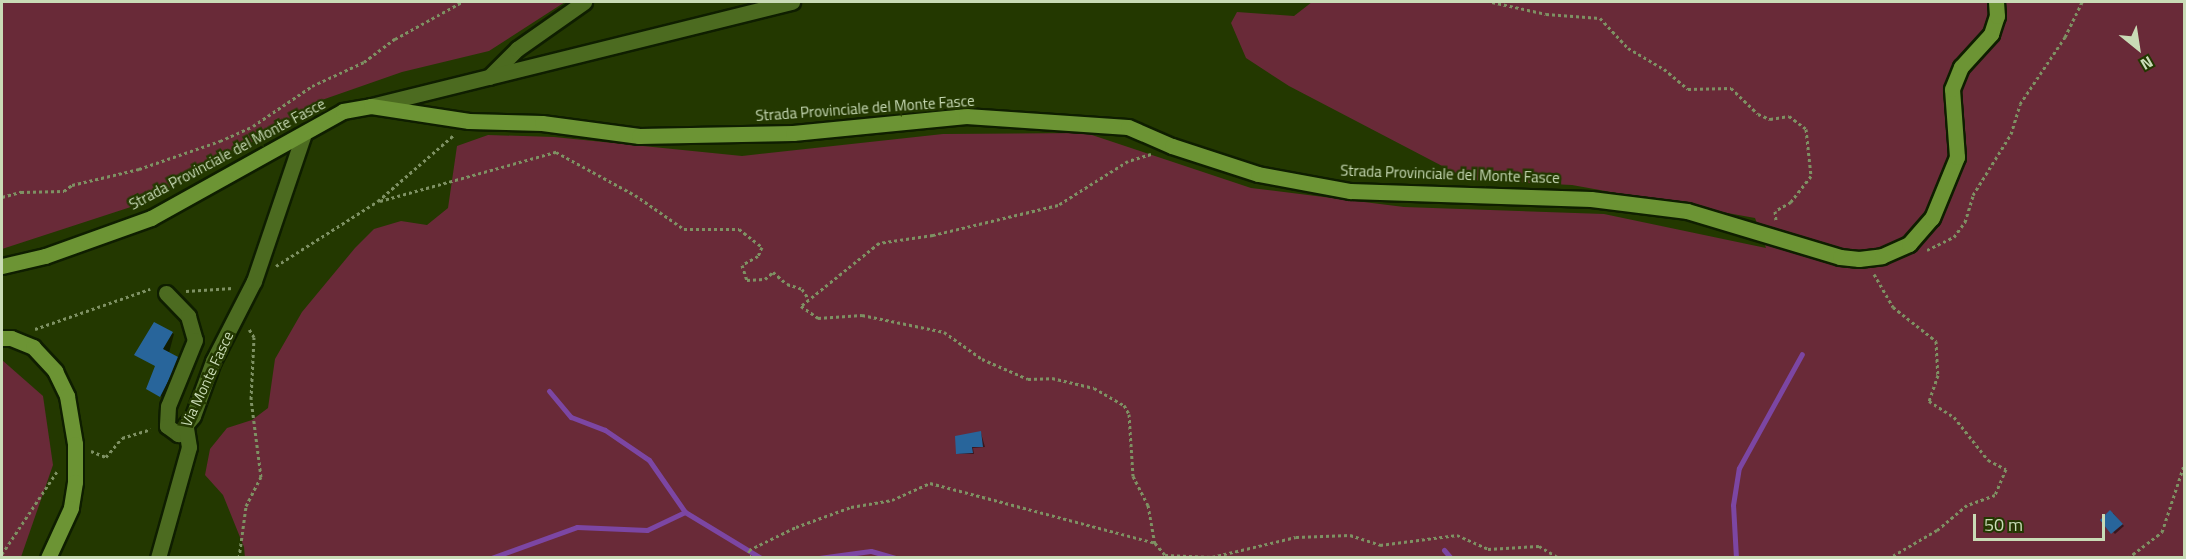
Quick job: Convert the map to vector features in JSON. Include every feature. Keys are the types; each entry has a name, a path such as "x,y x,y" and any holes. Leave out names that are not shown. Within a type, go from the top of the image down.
{"main road":[{"name":"Strada Provinciale del Monte Fasce","path":"2,266 45,256 141,222 303,136 343,111 371,106 469,122 542,123 639,136 793,133 966,116 1128,127 1172,146 1258,174 1350,191 1591,199 1687,212 1840,257 1859,259 1882,256 1909,244 1932,218 1957,157 1952,88 1961,67 1991,34 1997,16 1996,2"},
{"path":"2,338 11,338 33,347 55,371 67,396 75,444 71,508 48,558"}],"street":[{"path":"489,77 517,50 584,2"},
{"path":"371,106 792,2"},
{"name":"Via Monte Fasce","path":"166,293 188,316 195,340 168,414 173,433 186,428 213,361 232,326 278,219 303,136"},
{"path":"158,558 189,447 186,428"}],"path":[{"path":"2,197 21,192 64,191 72,185 139,170 220,141 253,126 312,86 364,62 395,39 462,2"},
{"path":"1492,2 1546,14 1600,18 1628,48 1664,69 1688,89 1731,88 1758,114 1770,119 1789,116 1806,129 1811,176 1791,202 1775,211 1776,220 1782,222"},
{"path":"1917,254 1954,237 1965,222 1973,195 2011,134 2020,104 2066,37 2082,2"},
{"path":"1172,146 1128,161 1058,204 933,235 879,243 808,298 801,306 818,318 862,315 944,332 981,359 1028,380 1052,378 1094,387 1124,405 1129,414 1133,476 1148,505 1155,543 1165,555 1212,557 1296,537 1350,535 1380,545 1457,535 1488,549 1539,546 1559,558"},
{"path":"378,201 555,152 635,195 684,229 739,229 762,247 758,256 742,265 747,280 765,279 773,272 787,284 802,289 808,298"},
{"path":"1859,259 1868,263 1893,307 1936,341 1938,375 1929,401 1953,417 1988,460 2006,469 1995,495 1967,505 1937,530 1889,558"},
{"path":"232,326 245,323 254,337 251,399 261,477 246,506 239,558"},
{"path":"2,554 75,444 106,458 122,438 149,431 168,414"},
{"path":"2128,558 2162,532 2184,465"},
{"path":"750,558 749,550 796,527 851,507 892,500 930,483 1155,543"}],"shaded area":[{"path":"2,2 565,2 489,51 402,72 319,101 231,155 140,204 2,249"},
{"path":"1312,2 2184,2 2184,557 245,558 244,547 223,495 205,475 210,449 227,428 252,420 268,408 275,359 302,312 355,248 374,229 401,221 427,225 448,208 457,146 488,135 554,137 742,156 943,134 1086,133 1251,188 1404,207 1604,214 1766,248 1755,218 1572,185 1469,180 1289,86 1246,58 1231,23 1237,12 1294,16"},
{"path":"2,360 43,396 53,465 21,557 2,557"}],"building":[{"path":"154,322 173,332 163,349 180,358 160,397 146,389 155,366 134,355"},
{"path":"981,431 983,447 972,447 973,453 956,454 955,436"},
{"path":"2110,510 2123,524 2111,534 2100,520"}],"waterway":[{"path":"1736,558 1733,505 1739,468 1802,354"},
{"path":"549,391 571,417 605,430 649,460 685,512 761,558"},
{"path":"491,558 577,527 647,530 685,512"},
{"path":"1444,550 1451,558"},
{"path":"819,558 871,551 896,558"}]}
